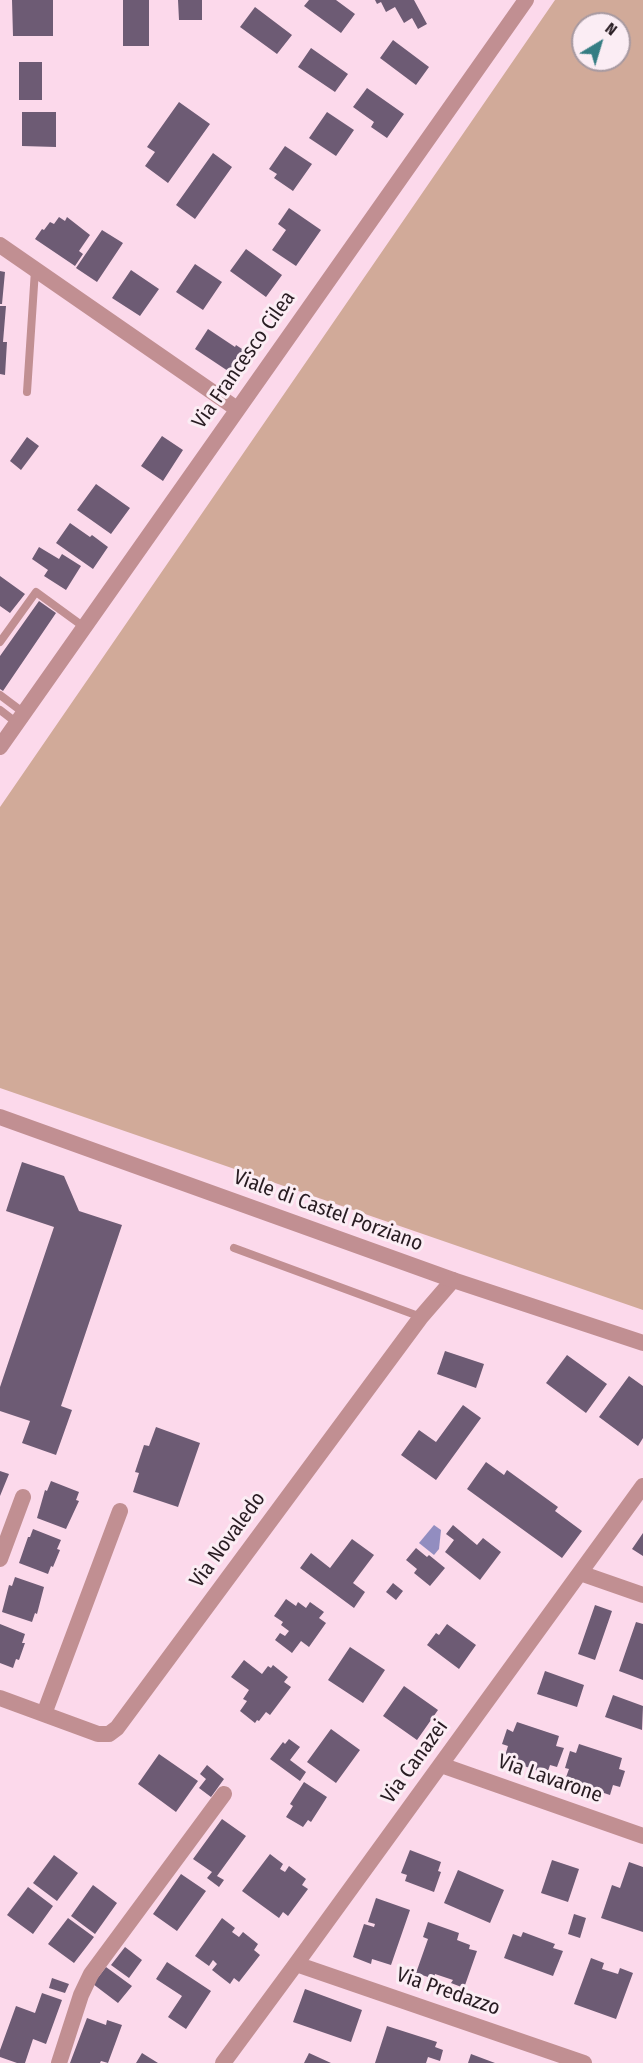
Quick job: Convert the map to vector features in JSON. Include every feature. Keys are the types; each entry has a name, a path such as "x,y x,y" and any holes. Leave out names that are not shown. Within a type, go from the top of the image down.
{"street":[{"name":"Via Francesco Cilea","path":"0,747 526,0"},
{"path":"0,245 237,409"},
{"name":"Viale di Castel Porziano","path":"0,1117 453,1280 643,1343"},
{"name":"Via Novaledo","path":"0,1698 98,1734 109,1734 120,1725 421,1317 453,1280"},
{"name":"Via Canazei","path":"222,2063 643,1486"},
{"path":"0,1559 23,1497"},
{"path":"44,1714 120,1511"},
{"path":"580,1573 643,1595"},
{"name":"Via Lavarone","path":"441,1765 643,1836"},
{"path":"59,2063 83,1990 93,1970 224,1794"},
{"name":"Via Predazzo","path":"296,1964 584,2063"}],"lane":[{"path":"27,392 35,269"},
{"path":"0,642 3,631 36,592 84,627"},
{"path":"0,695 21,718"},
{"path":"0,710 21,718"},
{"path":"234,1248 421,1317"}],"shaded area":[{"path":"555,0 643,0 643,1310 0,1088 0,807"},
{"path":"434,1525 441,1530 439,1549 434,1555 419,1543"}],"building":[{"path":"12,0 53,0 53,36 13,36"},
{"path":"123,0 149,0 149,46 123,46"},
{"path":"178,0 202,0 202,20 179,20"},
{"path":"309,0 336,0 355,14 341,33 304,6"},
{"path":"375,0 414,0 427,24 418,29 412,18 404,23 395,7 386,12 381,2 377,4"},
{"path":"255,7 292,35 277,54 240,27"},
{"path":"393,40 429,67 416,85 380,58"},
{"path":"311,48 348,74 335,92 298,67"},
{"path":"19,62 42,62 42,100 19,100"},
{"path":"367,88 404,114 387,138 371,127 374,122 353,107"},
{"path":"179,102 210,124 168,183 145,166 155,152 147,147"},
{"path":"22,112 56,112 56,147 22,146"},
{"path":"327,112 354,130 336,156 309,138"},
{"path":"285,146 312,164 293,191 274,178 277,174 269,169"},
{"path":"213,153 232,167 195,219 176,205"},
{"path":"289,208 321,230 296,266 272,250 286,230 278,224"},
{"path":"59,217 65,221 67,217 90,235 79,251 83,254 75,266 35,239 42,229 44,230 50,222 54,224"},
{"path":"102,230 123,243 97,282 76,268"},
{"path":"246,249 282,275 266,297 230,271"},
{"path":"195,264 222,282 203,310 176,292"},
{"path":"131,270 159,289 140,316 112,298"},
{"path":"0,271 5,272 2,304 0,304"},
{"path":"0,306 6,306 3,342 7,342 5,375 0,374"},
{"path":"208,329 248,353 234,375 195,349"},
{"path":"162,436 183,450 163,481 141,466"},
{"path":"27,437 39,446 21,470 10,461"},
{"path":"96,484 130,508 111,534 77,510"},
{"path":"70,523 108,547 93,569 56,543"},
{"path":"39,547 59,559 62,554 81,566 66,590 44,576 48,570 32,559"},
{"path":"0,576 25,594 10,613 0,606"},
{"path":"39,601 56,613 3,691 0,689 0,656"},
{"path":"22,1162 64,1176 79,1211 122,1225 61,1406 72,1410 56,1455 22,1443 30,1421 0,1411 0,1387 54,1227 6,1211"},
{"path":"445,1351 484,1364 476,1388 437,1374"},
{"path":"567,1355 607,1384 586,1413 546,1383"},
{"path":"629,1376 643,1386 643,1438 638,1446 599,1417"},
{"path":"463,1405 481,1418 436,1480 401,1455 419,1430 436,1442"},
{"path":"156,1427 200,1443 178,1507 133,1492 139,1473 135,1472 144,1445 149,1446"},
{"path":"486,1462 504,1475 507,1470 558,1507 555,1511 582,1531 562,1558 467,1489"},
{"path":"0,1471 9,1474 0,1496"},
{"path":"51,1481 79,1492 76,1500 79,1501 66,1529 37,1518 45,1490 47,1491"},
{"path":"453,1525 477,1545 483,1538 501,1552 480,1580 445,1552 454,1540 446,1534"},
{"path":"33,1529 61,1540 57,1549 60,1550 48,1574 19,1563"},
{"path":"643,1533 643,1556 632,1549"},
{"path":"352,1539 374,1555 353,1583 365,1592 354,1608 300,1568 311,1553 330,1568"},
{"path":"416,1548 445,1568 430,1586 414,1573 417,1569 406,1560"},
{"path":"15,1577 44,1587 37,1614 35,1613 32,1622 2,1612 9,1585 12,1586"},
{"path":"393,1583 403,1591 396,1600 386,1592"},
{"path":"286,1599 296,1606 298,1602 306,1608 310,1602 324,1612 319,1618 326,1623 309,1647 301,1641 292,1653 275,1640 280,1633 285,1636 289,1631 281,1625 283,1622 274,1616"},
{"path":"595,1605 612,1611 595,1660 578,1654"},
{"path":"636,1622 643,1624 643,1680 619,1671"},
{"path":"0,1624 25,1634 22,1643 25,1643 19,1660 16,1659 13,1668 0,1663"},
{"path":"447,1624 476,1645 459,1669 427,1645"},
{"path":"350,1647 385,1670 363,1703 328,1680"},
{"path":"244,1660 262,1674 268,1666 271,1668 273,1665 288,1677 284,1682 291,1687 270,1715 266,1712 255,1723 240,1711 247,1701 243,1699 249,1690 231,1677"},
{"path":"545,1671 584,1685 577,1707 537,1694"},
{"path":"404,1686 438,1710 417,1740 383,1716"},
{"path":"613,1695 643,1706 642,1730 605,1717"},
{"path":"517,1722 559,1736 556,1746 564,1748 557,1767 550,1765 547,1774 504,1759 508,1746 502,1744 507,1729 513,1732"},
{"path":"331,1729 360,1750 336,1783 307,1762"},
{"path":"289,1739 300,1747 290,1760 306,1772 300,1781 270,1759 283,1742 285,1744"},
{"path":"579,1744 622,1758 619,1769 625,1771 620,1787 613,1785 610,1795 565,1780 569,1769 565,1768 570,1751 576,1753"},
{"path":"159,1754 198,1781 176,1812 138,1784"},
{"path":"207,1765 224,1779 211,1797 199,1788 206,1779 200,1774"},
{"path":"304,1782 327,1797 311,1822 308,1820 303,1827 286,1817 293,1806 290,1804"},
{"path":"222,1819 246,1836 217,1876 224,1880 219,1887 207,1878 212,1872 193,1859"},
{"path":"410,1850 441,1862 438,1871 441,1872 434,1892 405,1881 407,1875 401,1873"},
{"path":"270,1854 283,1864 280,1869 285,1872 289,1866 306,1879 302,1885 308,1889 288,1916 283,1912 279,1918 242,1891"},
{"path":"54,1855 78,1873 57,1901 33,1883"},
{"path":"552,1860 579,1869 568,1902 541,1893"},
{"path":"629,1862 643,1867 643,1932 601,1918 612,1885 620,1888"},
{"path":"458,1870 504,1890 490,1923 444,1903"},
{"path":"181,1874 206,1891 177,1931 153,1914"},
{"path":"93,1885 117,1903 95,1934 71,1916"},
{"path":"28,1887 53,1906 33,1934 7,1915"},
{"path":"376,1898 410,1910 391,1965 372,1959 371,1964 353,1957 364,1924 374,1927 375,1924 368,1922"},
{"path":"574,1914 586,1918 580,1938 568,1934"},
{"path":"68,1918 94,1937 74,1963 48,1944"},
{"path":"222,1918 235,1928 232,1932 239,1937 243,1932 258,1944 254,1950 260,1955 239,1982 234,1978 230,1984 212,1970 217,1964 213,1960 209,1966 195,1956"},
{"path":"428,1922 459,1933 457,1940 470,1945 469,1949 477,1951 464,1988 451,1983 453,1980 435,1974 434,1979 416,1973 428,1939 423,1937"},
{"path":"523,1932 555,1944 553,1948 563,1951 553,1976 504,1958 513,1934 521,1937"},
{"path":"125,1947 142,1960 129,1978 111,1965"},
{"path":"591,1958 604,1963 602,1969 618,1974 620,1968 633,1973 616,2019 574,2004"},
{"path":"167,1962 211,1991 186,2029 168,2017 182,1996 156,1979"},
{"path":"106,1967 132,1986 118,2003 93,1984"},
{"path":"52,1978 69,1984 65,1993 49,1988"},
{"path":"305,1989 362,2010 351,2042 293,2022"},
{"path":"42,1993 62,2000 46,2044 33,2039 25,2063 17,2063 0,2057 0,2050 16,2006 35,2013"},
{"path":"87,2018 106,2025 107,2020 122,2025 108,2063 101,2061 100,2063 70,2063"},
{"path":"387,2026 437,2042 435,2047 443,2050 440,2061 428,2057 426,2063 375,2063"},
{"path":"142,2053 158,2063 136,2063"},
{"path":"309,2053 331,2063 304,2063"},
{"path":"471,2054 495,2063 468,2063"}]}
